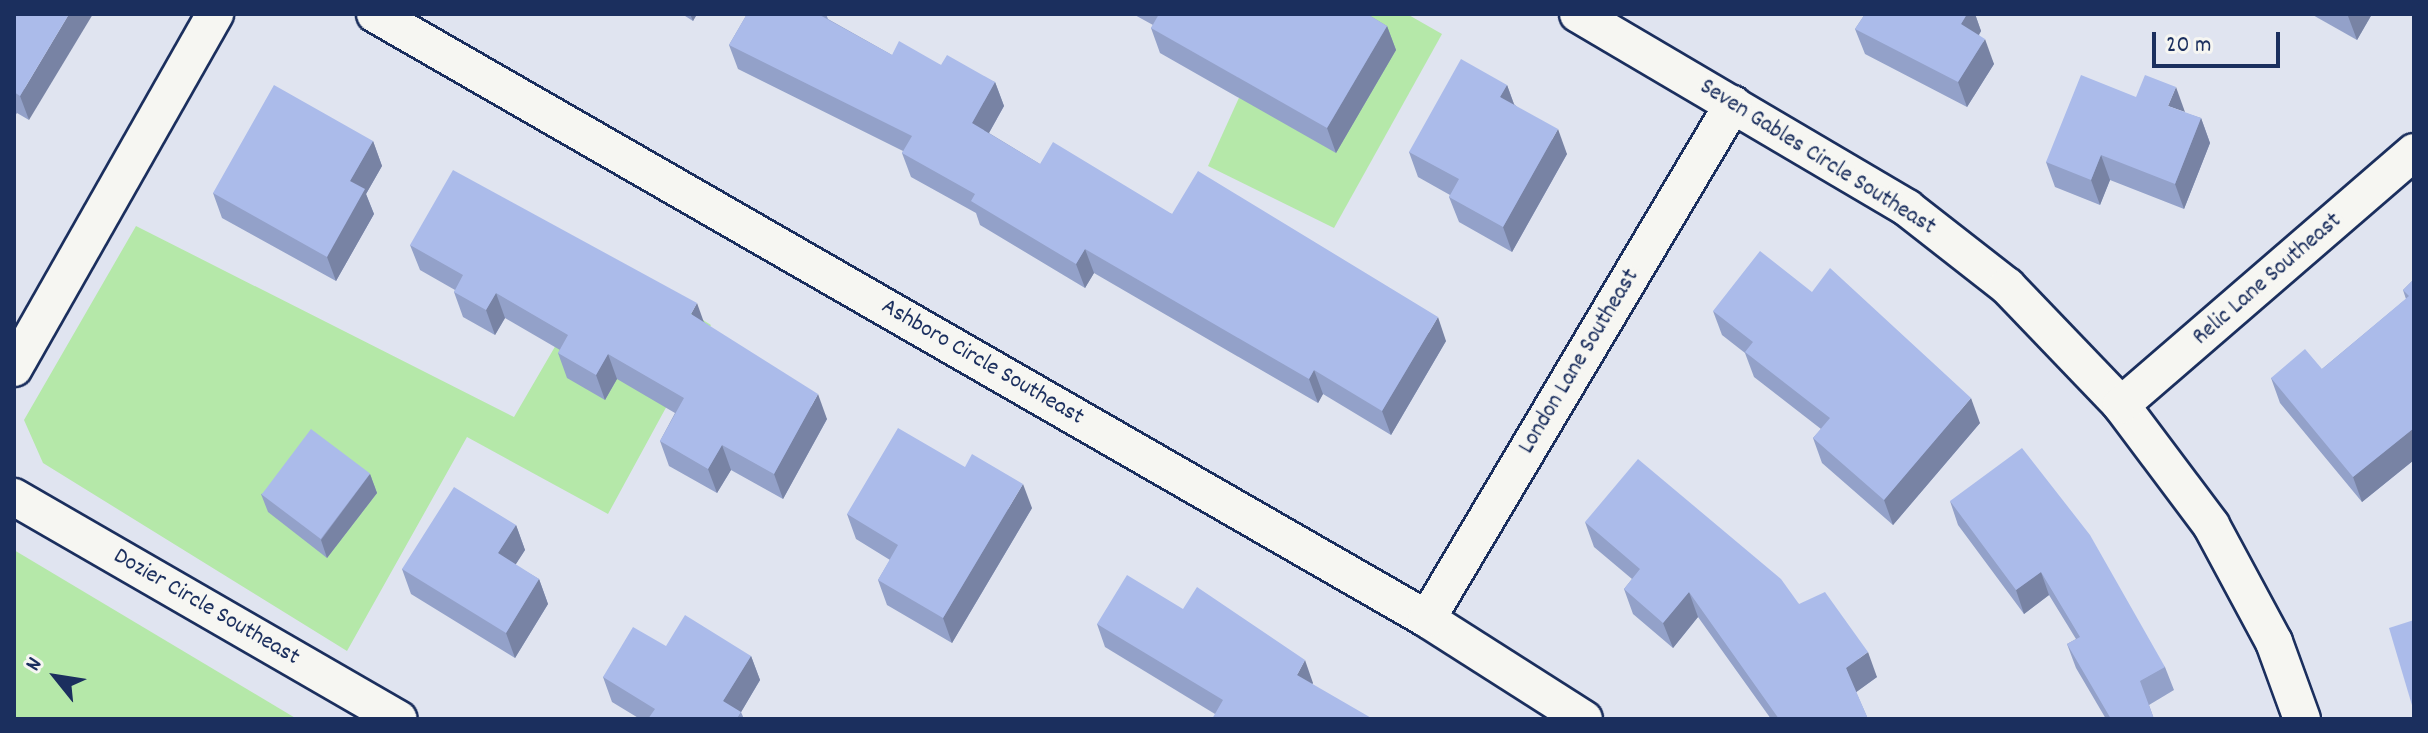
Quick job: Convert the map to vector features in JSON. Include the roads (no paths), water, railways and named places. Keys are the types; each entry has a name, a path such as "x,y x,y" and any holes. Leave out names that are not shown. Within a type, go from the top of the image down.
{"street":[{"path":"14,368 215,14"},
{"name":"Ashboro Circle Southeast","path":"375,14 1427,619 1584,719"},
{"name":"Seven Gables Circle Southeast","path":"1578,14 1907,208 1995,276 2121,405 2211,525 2274,642 2302,719"},
{"name":"London Lane Southeast","path":"1427,619 1733,104"},
{"name":"Relic Lane Southeast","path":"2121,405 2414,152"},
{"name":"Dozier Circle Southeast","path":"14,497 398,719"}]}
